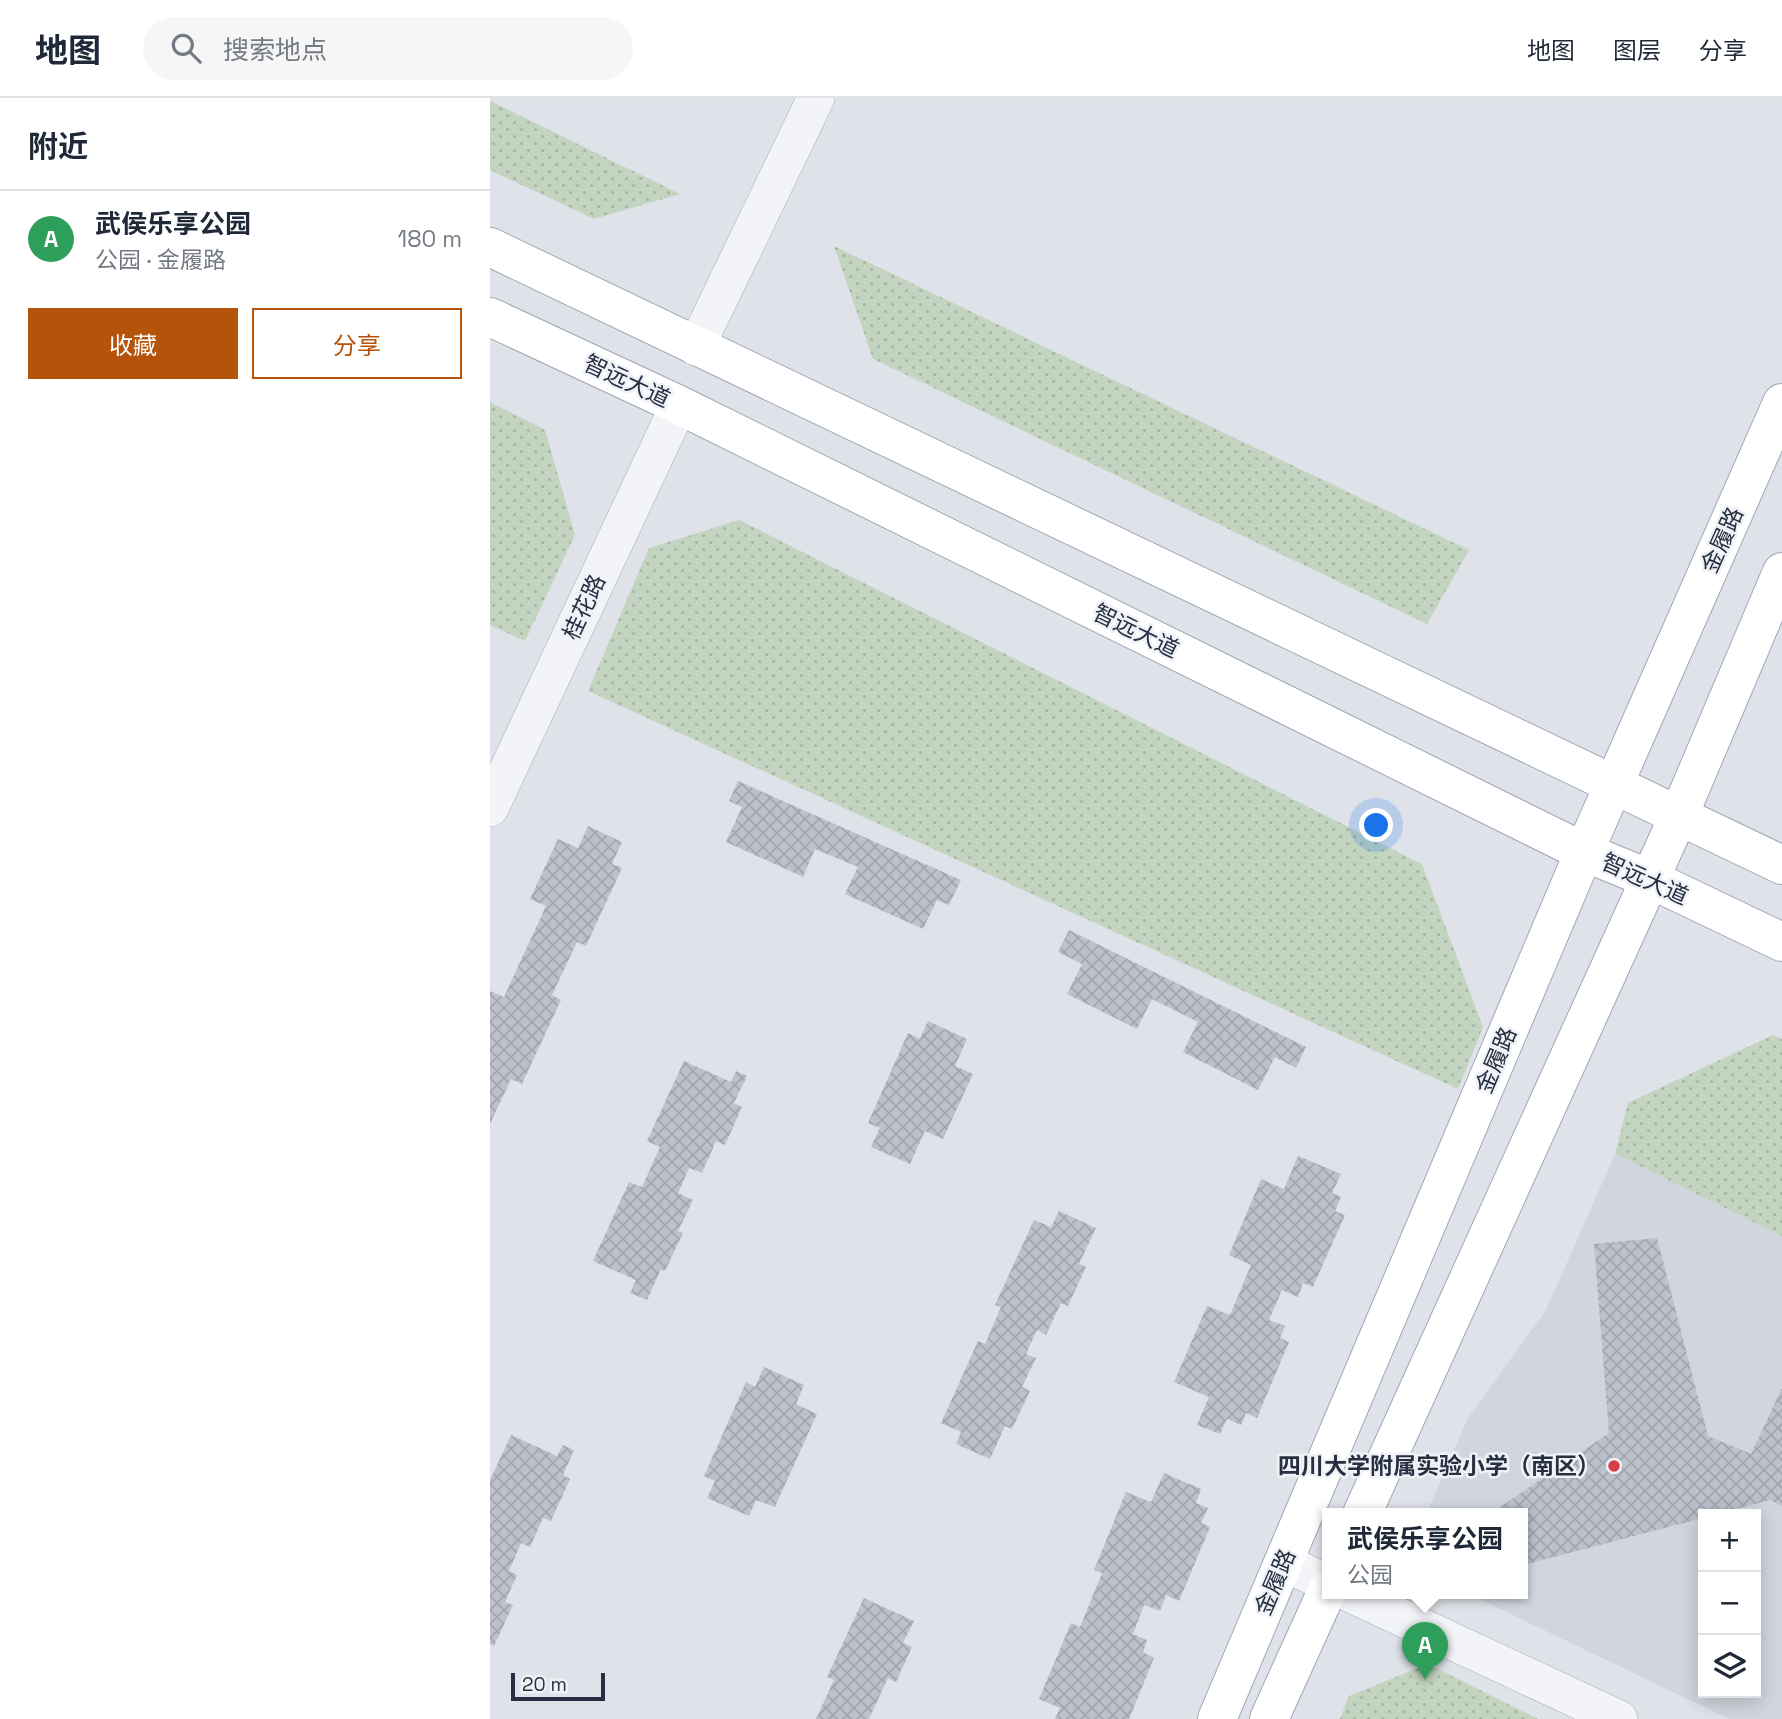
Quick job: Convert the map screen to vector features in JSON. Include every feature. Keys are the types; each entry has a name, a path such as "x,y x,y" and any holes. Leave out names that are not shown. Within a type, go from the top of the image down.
{"main road":[{"path":"490,247 1782,865"},
{"name":"智远大道","path":"490,317 679,405 1584,852 1650,878 1782,942"},
{"name":"金履路","path":"1216,1719 1584,852 1782,403"},
{"path":"1365,1508 1679,816 1782,572"},
{"path":"1269,1719 1323,1599"}],"street":[{"path":"696,347 816,98"},
{"name":"桂花路","path":"490,808 679,405"},
{"path":"1283,1562 1322,1581"},
{"path":"1362,1599 1619,1719"}],"shaded area":[{"name":"四川大学附属实验小学（南区）","path":"1615,1154 1782,1236 1782,1719 1729,1719 1479,1599 1528,1599 1528,1508 1429,1508 1468,1418 1546,1310"}],"green space":[{"path":"490,101 680,194 594,219 490,170"},
{"path":"834,246 1469,550 1427,624 873,359"},
{"path":"490,402 545,430 575,535 525,641 490,625"},
{"path":"739,520 1422,864 1483,1027 1458,1089 588,691 649,548"},
{"path":"1773,1035 1782,1039 1782,1236 1615,1154 1628,1103"},
{"path":"1428,1664 1538,1719 1340,1719 1349,1696"}],"building":[{"path":"738,781 961,880 949,905 937,900 923,929 845,894 858,867 815,849 803,877 726,842 742,807 729,801"},
{"path":"588,826 622,842 612,864 622,868 586,946 577,942 552,995 561,1000 522,1084 511,1079 490,1124 490,991 504,997 546,906 530,899 558,839 578,848"},
{"path":"1069,930 1306,1047 1296,1068 1275,1057 1258,1090 1183,1052 1198,1022 1152,999 1137,1029 1067,994 1082,964 1058,952"},
{"path":"928,1021 967,1039 955,1066 973,1074 943,1139 925,1131 910,1164 871,1147 880,1128 868,1123 908,1033 920,1039"},
{"path":"684,1061 731,1082 736,1071 747,1076 734,1103 742,1107 725,1145 716,1141 702,1173 689,1168 678,1193 693,1200 678,1231 683,1233 665,1271 661,1269 647,1300 630,1293 636,1280 593,1261 629,1182 642,1187 660,1147 647,1141"},
{"path":"1298,1156 1341,1174 1332,1193 1341,1197 1335,1211 1345,1215 1313,1287 1303,1283 1298,1297 1282,1290 1269,1320 1285,1326 1280,1338 1289,1342 1257,1418 1246,1413 1241,1425 1227,1419 1220,1434 1197,1425 1209,1397 1174,1382 1207,1306 1230,1315 1251,1265 1229,1255 1261,1179 1284,1189"},
{"path":"1059,1211 1096,1228 1079,1264 1086,1267 1068,1306 1061,1303 1046,1335 1037,1330 1026,1354 1036,1358 1022,1387 1030,1391 1012,1429 1005,1426 990,1459 956,1444 961,1432 941,1423 978,1341 985,1344 1001,1307 995,1305 1034,1220 1051,1227"},
{"path":"1657,1238 1708,1436 1751,1454 1782,1388 1782,1506 1770,1500 1735,1509 1698,1509 1698,1519 1528,1564 1528,1508 1499,1508 1609,1433 1594,1244"},
{"path":"764,1367 804,1385 796,1404 817,1414 775,1507 756,1500 749,1516 707,1498 715,1481 704,1476 746,1382 755,1387"},
{"path":"511,1435 557,1456 563,1445 574,1450 563,1475 570,1479 551,1521 543,1518 530,1547 521,1543 509,1571 517,1575 505,1602 513,1605 494,1646 490,1644 490,1480"},
{"path":"1164,1473 1201,1489 1196,1503 1208,1508 1201,1523 1210,1527 1179,1601 1166,1595 1160,1611 1144,1605 1133,1634 1147,1640 1143,1652 1154,1658 1129,1719 1055,1719 1060,1708 1039,1699 1071,1623 1080,1627 1102,1573 1094,1570 1126,1492 1151,1502"},
{"path":"864,1598 914,1621 903,1643 912,1647 896,1682 888,1678 869,1719 816,1719 834,1680 827,1677"}],"place":[{"name":"四川大学附属实验小学（南区）","path":"1614,1466"},
{"name":"武侯乐享公园","path":"1425,1680"}]}
